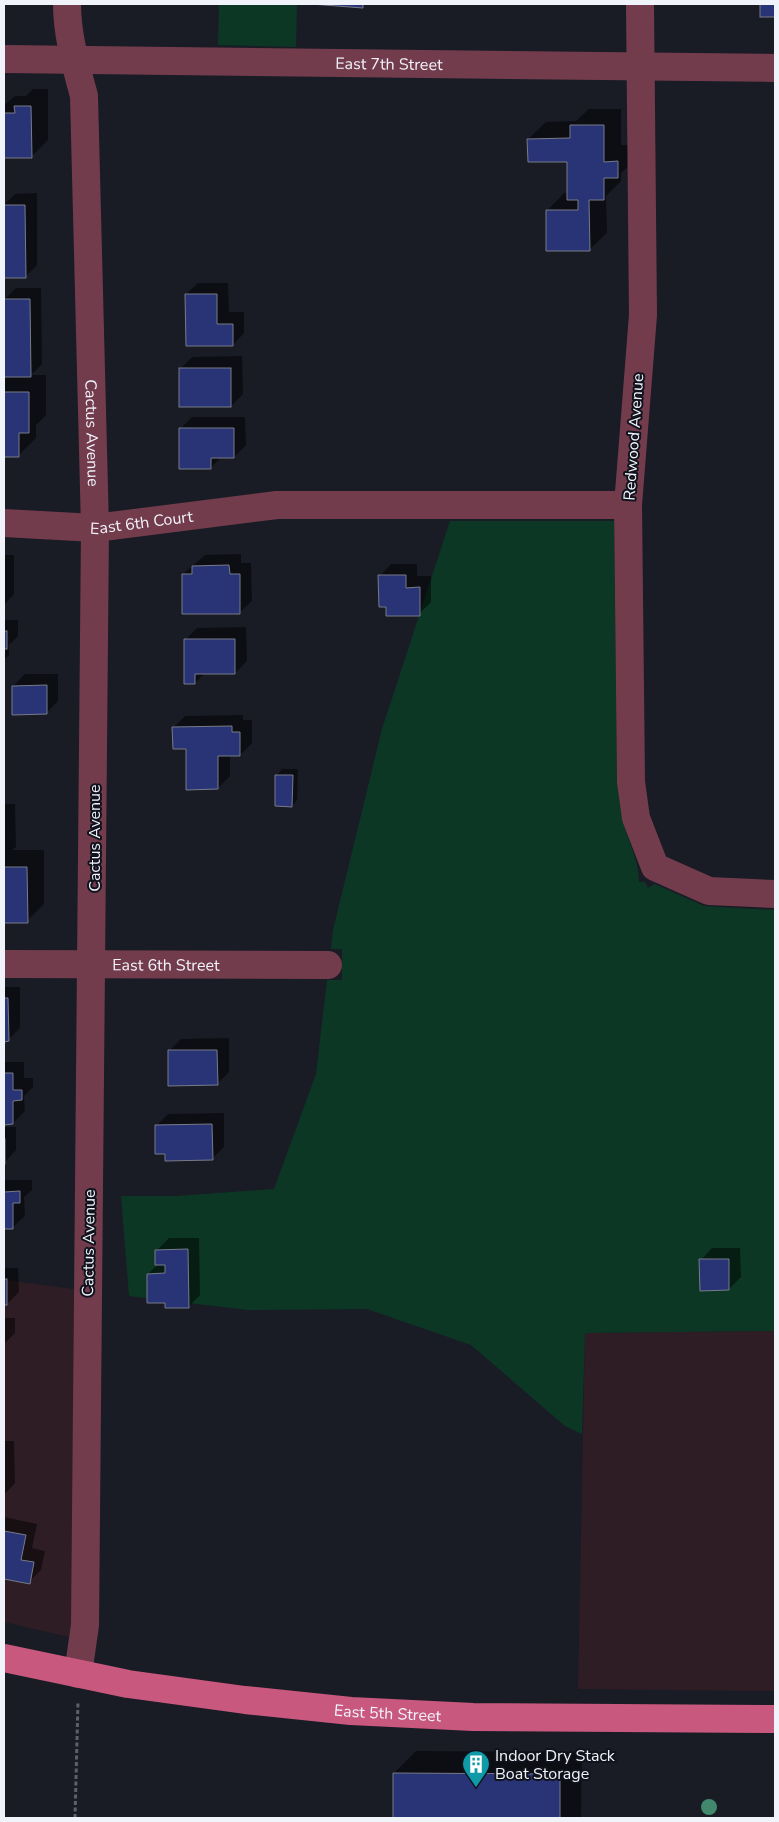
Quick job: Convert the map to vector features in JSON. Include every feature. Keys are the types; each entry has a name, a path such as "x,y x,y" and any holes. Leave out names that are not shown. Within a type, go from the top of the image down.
{"main road":[{"name":"East 5th Street","path":"4,1658 78,1674 181,1692 351,1711 473,1717 775,1719"}],"street":[{"name":"Cactus Avenue","path":"67,4 67,16 75,60 84,96 95,528 93,965 85,1625 78,1674"},
{"name":"Redwood Avenue","path":"640,4 643,315 628,505 630,782 636,818 655,867 709,891 775,894"},
{"name":"East 7th Street","path":"4,59 640,68 775,68"},
{"name":"East 6th Court","path":"4,523 95,528 277,505 628,505"},
{"name":"East 6th Street","path":"4,964 328,964"}],"path":[{"path":"75,1818 78,1674"}],"shaded area":[{"path":"4,1280 74,1289 72,1624 69,1637 4,1622"},
{"path":"775,1331 775,1691 578,1689 585,1333"}],"green space":[{"path":"219,4 297,4 296,47 218,45"},
{"path":"450,521 614,521 617,782 623,822 636,859 639,882 645,882 648,888 655,884 704,906 775,910 775,1331 585,1333 582,1434 565,1426 471,1345 367,1309 248,1310 129,1296 121,1196 176,1196 274,1189 316,1074 327,980 342,980 342,949 331,949 333,930 382,729"}],"building":[{"path":"311,4 363,4 363,8"},
{"path":"760,4 775,4 775,17 760,17"},
{"path":"14,106 31,106 32,158 4,158 4,113 15,113"},
{"path":"570,125 604,125 604,162 618,161 618,178 604,178 604,200 589,200 590,251 546,251 546,210 578,210 578,200 567,200 567,162 528,162 527,139 570,138"},
{"path":"4,205 25,205 26,278 4,278"},
{"path":"185,294 217,294 217,324 233,324 233,346 186,346"},
{"path":"4,299 30,299 31,377 4,377"},
{"path":"179,368 231,368 231,407 179,407"},
{"path":"4,392 29,392 29,433 19,433 19,457 4,457"},
{"path":"179,428 234,428 234,458 211,458 211,469 179,469"},
{"path":"229,565 230,574 240,574 240,614 182,614 182,574 192,574 192,566"},
{"path":"378,575 406,575 406,588 420,587 420,616 386,616 386,607 379,607"},
{"path":"4,631 7,631 7,649 4,649"},
{"path":"184,639 235,639 235,674 195,674 195,684 184,684"},
{"path":"47,685 47,714 12,715 12,686"},
{"path":"232,726 232,732 240,732 240,756 218,756 218,789 186,790 186,749 173,749 172,727"},
{"path":"275,775 293,775 292,807 275,806"},
{"path":"4,867 27,867 28,923 4,923"},
{"path":"4,998 8,998 9,1041 4,1042"},
{"path":"168,1050 217,1050 218,1085 168,1086"},
{"path":"4,1073 13,1073 13,1090 22,1090 22,1100 13,1101 13,1124 4,1125"},
{"path":"212,1124 213,1160 165,1161 165,1154 155,1154 155,1125"},
{"path":"5,1139 5,1164 4,1164"},
{"path":"20,1191 20,1203 13,1203 13,1229 4,1229 4,1192"},
{"path":"188,1249 189,1308 165,1308 165,1303 147,1303 147,1274 165,1273 165,1265 155,1265 155,1250"},
{"path":"699,1259 729,1259 729,1290 700,1291"},
{"path":"4,1279 7,1279 7,1305 4,1305"},
{"path":"4,1531 26,1535 21,1560 34,1562 30,1584 4,1579"},
{"name":"Indoor Dry Stack Boat Storage","path":"393,1773 560,1774 560,1818 393,1818"}],"place":[{"name":"Indoor Dry Stack Boat Storage","path":"476,1788"}]}
